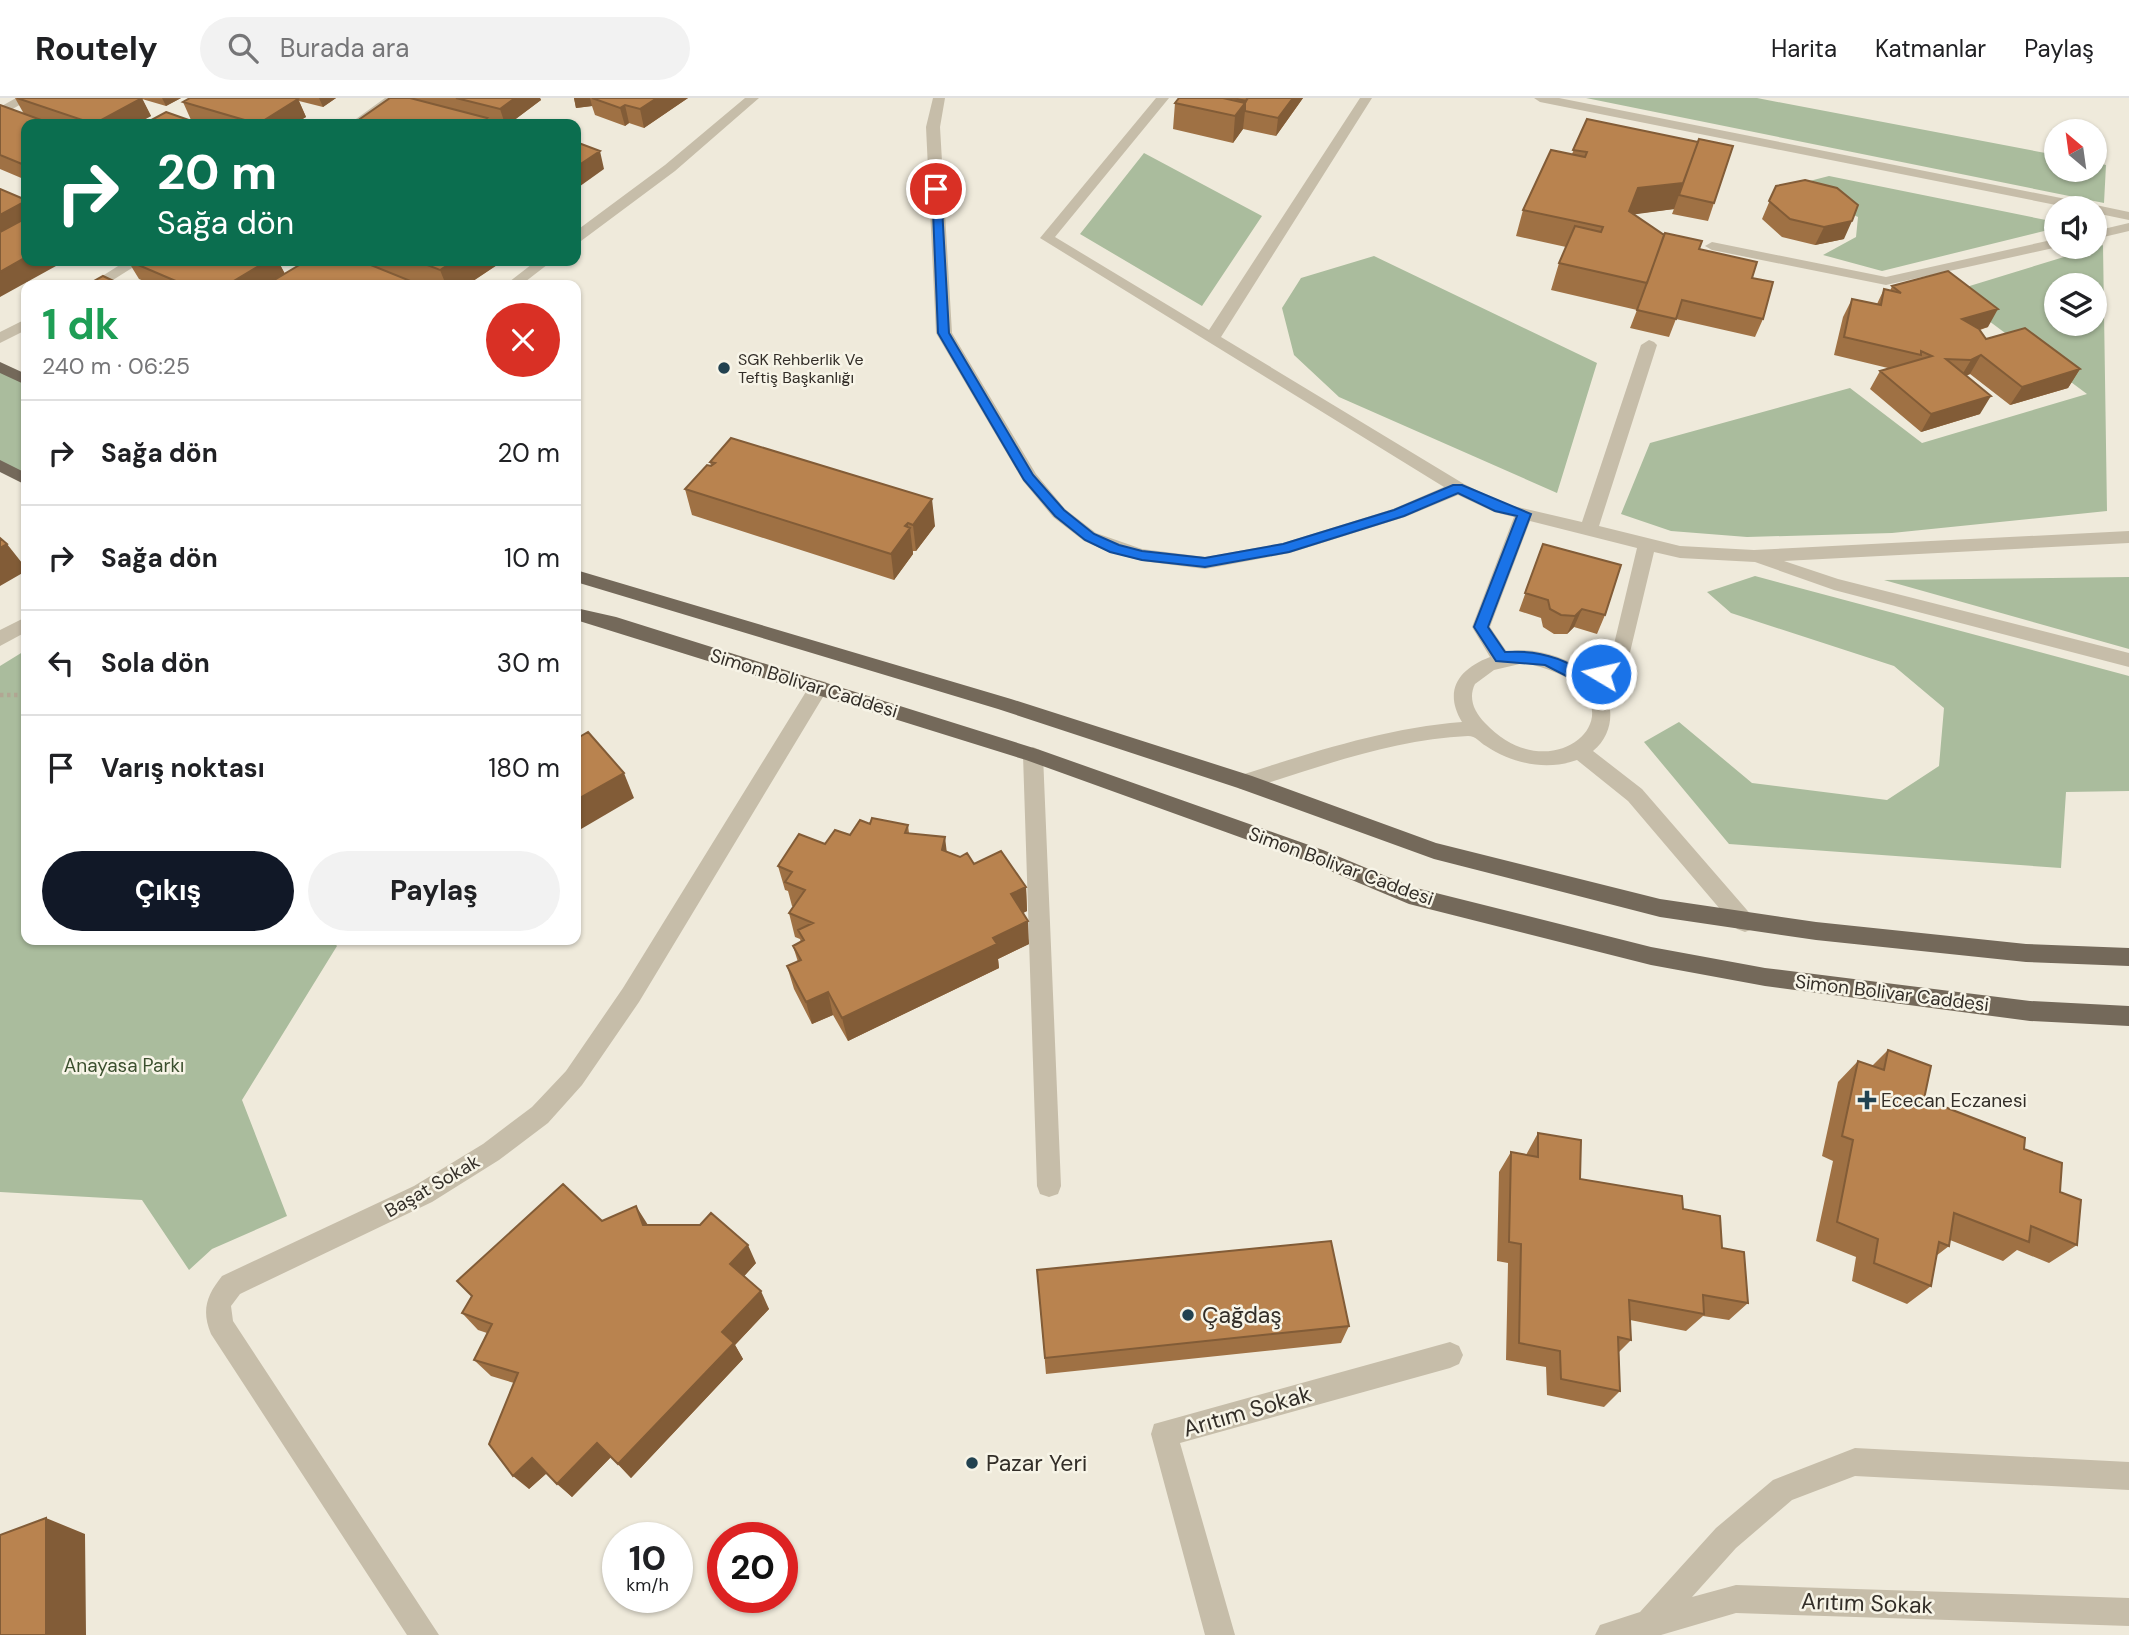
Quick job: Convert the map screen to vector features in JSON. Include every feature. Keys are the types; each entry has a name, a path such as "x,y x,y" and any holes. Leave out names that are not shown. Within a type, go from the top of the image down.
{"main road":[{"path":"0,367 21,378"},
{"path":"0,465 21,477"},
{"name":"Simon Bolivar Caddesi","path":"581,577 1004,704 1245,782 1434,851 1660,908 1745,923 2026,953 2129,957"},
{"name":"Simon Bolivar Caddesi","path":"581,615 1033,755 1317,856 1409,895 1651,956 1765,976 2030,1011 2129,1016"}],"street":[{"path":"0,112 26,98"},
{"path":"362,119 394,98"},
{"path":"581,234 670,168 753,98"},
{"path":"939,98 933,127 944,333 1028,477 1059,513 1090,537 1115,548 1142,555 1205,563 1284,549 1399,513 1458,488"},
{"path":"1163,98 1047,237 1458,488 1500,508 1680,552 1754,556 2129,537"},
{"path":"1213,337 1366,98"},
{"path":"1540,98 2044,199"},
{"path":"2107,212 2129,216"},
{"path":"2107,232 2129,227"},
{"path":"1713,246 1886,281 2044,246"},
{"path":"104,280 127,266"},
{"path":"519,280 538,266"},
{"path":"0,338 21,327"},
{"path":"1589,529 1649,345"},
{"path":"1501,658 1481,627 1524,514"},
{"path":"1584,680 1617,669 1647,544"},
{"path":"1754,556 1834,584 2129,660"},
{"path":"0,639 21,626"},
{"path":"1524,656 1547,660 1567,668 1584,680 1596,694 1602,710 1601,726 1593,739 1579,750 1549,757 1516,753 1493,743 1476,728 1466,711 1463,693 1469,678 1482,666 1501,658 1524,656"},
{"name":"Başat Sokak","path":"424,1635 220,1325 218,1301 231,1285 423,1194 491,1152 540,1115 574,1078 631,995 819,687"},
{"path":"1245,782 1409,736 1442,729 1476,728"},
{"path":"1579,750 1636,795 1745,923"},
{"path":"1033,755 1049,1186"},
{"name":"Arıtım Sokak","path":"1220,1635 1164,1434 1450,1355"},
{"path":"1650,1622 1726,1538 1783,1490 1855,1462 2129,1476"},
{"name":"Arıtım Sokak","path":"1610,1635 1735,1599 2129,1612"}],"path":[{"path":"0,695 21,695"}],"green space":[{"path":"1586,98 1757,98 2044,153 2044,182 2105,182 2104,196 2069,196"},
{"path":"1144,153 1262,216 1202,306 1080,234"},
{"path":"1829,176 2044,220 2044,231 1882,271 1823,255 1856,237 1858,217 1790,186"},
{"path":"1374,256 1597,363 1557,493 1339,397 1294,355 1282,308 1301,278"},
{"path":"2057,259 2103,259 2103,273 2044,273 2044,336 2104,336 2107,511 1892,533 1747,537 1671,531 1621,514 1650,443 1850,388 1922,443 2087,394 1950,292"},
{"path":"0,367 21,378 21,477 0,465"},
{"path":"1755,576 2129,676 2129,791 2066,792 2061,868 1729,844 1644,742 1679,722 1752,783 1887,800 1939,766 1944,708 1894,666 1731,613 1707,592"},
{"path":"2129,577 2129,649 1884,580"},
{"name":"Anayasa Parkı","path":"21,653 21,945 337,946 242,1100 287,1216 212,1249 189,1270 142,1200 0,1192 0,666"}],"building":[{"path":"17,98 142,98 103,119 79,119"},
{"path":"190,98 298,99 266,119 241,119 183,102"},
{"path":"390,98 410,98 487,118 486,119 360,119"},
{"path":"456,98 515,98 500,109"},
{"path":"592,98 657,98 640,109 625,105 620,108"},
{"path":"1179,98 1223,98 1245,103 1235,116 1175,103"},
{"path":"1223,98 1246,101 1248,98 1293,98 1278,118 1245,111 1245,103"},
{"path":"0,105 38,119 21,119 21,164 0,155"},
{"path":"166,112 186,119 153,119"},
{"path":"1587,119 1698,142 1683,183 1638,188 1629,211 1664,235 1647,283 1559,263 1575,226 1601,232 1603,227 1523,210 1551,150 1585,157 1587,152 1573,150"},
{"path":"1699,139 1733,146 1714,203 1679,195"},
{"path":"581,144 600,151 581,164"},
{"path":"1805,180 1837,188 1858,205 1852,221 1824,227 1790,219 1769,201 1776,186"},
{"path":"0,189 21,198 21,204 0,215"},
{"path":"21,221 21,260 0,272 0,232"},
{"path":"1665,233 1702,241 1699,249 1757,262 1752,278 1773,282 1763,319 1682,300 1676,319 1637,310"},
{"path":"141,266 259,266 235,280 173,280"},
{"path":"298,266 373,266 408,280 274,280"},
{"path":"430,266 446,266 440,270"},
{"path":"1948,271 1998,309 1962,319 1979,329 1986,339 2025,328 2080,369 2022,387 1981,355 1971,360 1946,359 1991,396 1931,414 1880,371 1932,356 1921,351 1921,355 1844,337 1852,299 1881,305 1884,289 1901,293 1892,286"},
{"path":"103,276 111,280 96,280"},
{"path":"731,438 932,499 913,525 908,523 905,526 910,528 891,554 685,489 707,465 715,463 710,462"},
{"path":"0,538 7,544 0,548"},
{"path":"1543,544 1621,565 1605,615 1582,609 1575,616 1561,615 1550,609 1548,600 1525,593"},
{"path":"588,732 624,773 581,797 581,736"},
{"path":"872,818 908,825 905,833 945,837 942,850 960,857 967,853 974,864 1001,851 1026,887 1011,894 1028,921 993,938 997,944 842,1018 828,992 806,1002 787,966 801,960 793,946 804,940 798,930 813,923 789,913 805,890 785,882 792,872 778,866 799,834 825,844 835,830 850,835 860,820 870,824"},
{"path":"1888,1050 1931,1066 1924,1099 2025,1138 2024,1149 2062,1163 2060,1192 2081,1200 2077,1245 2031,1226 2029,1242 1954,1213 1949,1246 1939,1242 1931,1286 1874,1263 1878,1239 1837,1222 1853,1140 1842,1136 1858,1061 1884,1070"},
{"path":"1538,1133 1581,1140 1580,1179 1682,1196 1683,1209 1720,1216 1722,1248 1744,1252 1748,1303 1703,1295 1704,1314 1629,1300 1631,1340 1618,1337 1620,1391 1561,1379 1560,1351 1519,1343 1521,1244 1509,1242 1511,1152 1538,1157"},
{"path":"563,1184 602,1221 636,1206 643,1225 700,1225 711,1213 748,1245 730,1264 761,1291 722,1332 734,1343 618,1464 597,1443 557,1484 532,1458 513,1476 489,1444 518,1373 474,1360 492,1324 462,1313 472,1296 457,1281"},
{"name":"Çağdaş","path":"1331,1241 1349,1326 1045,1358 1037,1270"},
{"path":"46,1518 46,1635 0,1635 0,1535"}],"place":[{"name":"SGK Rehberlik Ve Teftiş Başkanlığı","path":"724,368"},
{"name":"Ececan Eczanesi","path":"1867,1100"},
{"name":"Çağdaş","path":"1188,1315"},
{"name":"Pazar Yeri","path":"972,1463"}],"route":[{"path":"936,189 941,314 944,333 951,350 1028,477 1059,513 1090,537 1115,548 1174,561 1205,563 1244,558 1284,549 1399,513 1458,488 1500,508 1524,514 1481,627 1501,658 1524,656 1547,660 1567,668 1584,680 1601,674"}]}
